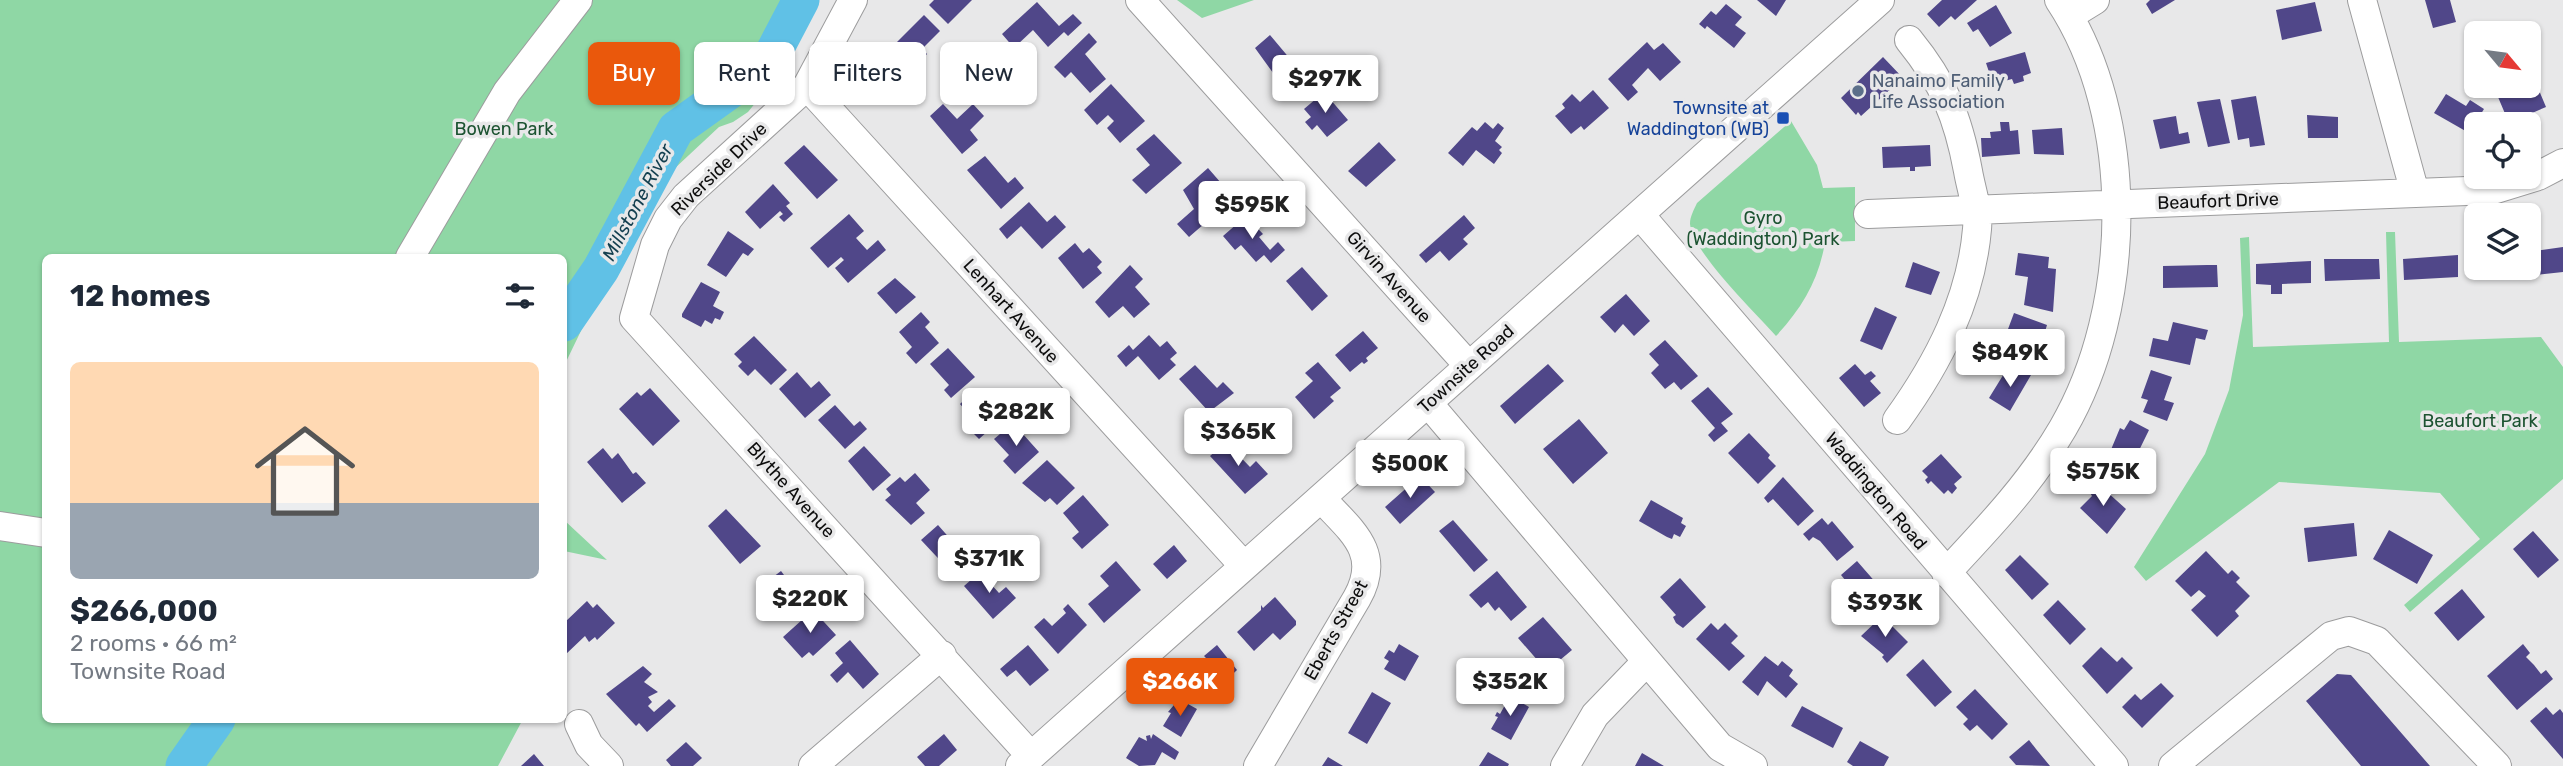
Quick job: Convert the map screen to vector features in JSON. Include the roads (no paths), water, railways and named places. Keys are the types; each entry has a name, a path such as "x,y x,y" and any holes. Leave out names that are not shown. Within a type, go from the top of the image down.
{"street":[{"path":"412,254 507,92 578,0"},
{"name":"Riverside Drive","path":"634,318 654,245 668,219 686,196 807,86 853,0"},
{"name":"Girvin Avenue","path":"1140,0 1469,366"},
{"name":"Townsite Road","path":"1026,761 1880,0"},
{"path":"1946,573 2012,503 2065,426 2101,333 2110,280 2117,204 2114,160 2101,97 2064,8 2095,0"},
{"path":"2362,0 2415,193"},
{"path":"1897,420 1938,360 1951,331 1978,227 1950,100 1909,40"},
{"name":"Lenhart Avenue","path":"807,86 1244,566"},
{"name":"Beaufort Drive","path":"1868,214 2493,190 2538,176 2563,163"},
{"name":"Waddington Road","path":"1640,215 2114,766"},
{"name":"Blythe Avenue","path":"634,318 942,654 1026,761"},
{"path":"1428,402 1720,747 1753,766"},
{"name":"Eberts Street","path":"1258,766 1357,598 1368,574 1362,545 1321,498"},
{"path":"0,526 42,532"},
{"path":"2173,766 2331,636 2349,631 2377,641 2497,766"},
{"path":"813,766 942,654"},
{"path":"1565,766 1594,715 1647,660"},
{"path":"579,724 589,745 609,766"}],"waterway":[{"name":"Millstone River","path":"567,319 601,269 676,129 768,63 801,0"},
{"name":"Millstone River","path":"184,766 214,723"}],"place":[{"name":"Nanaimo Family Life Association","path":"1858,91"},
{"name":"Townsite at Waddington (WB)","path":"1783,118"}],"park label":[{"name":"Bowen Park","path":"504,129"},
{"name":"Gyro (Waddington) Park","path":"1763,228"},
{"name":"Beaufort Park","path":"2480,421"}]}
